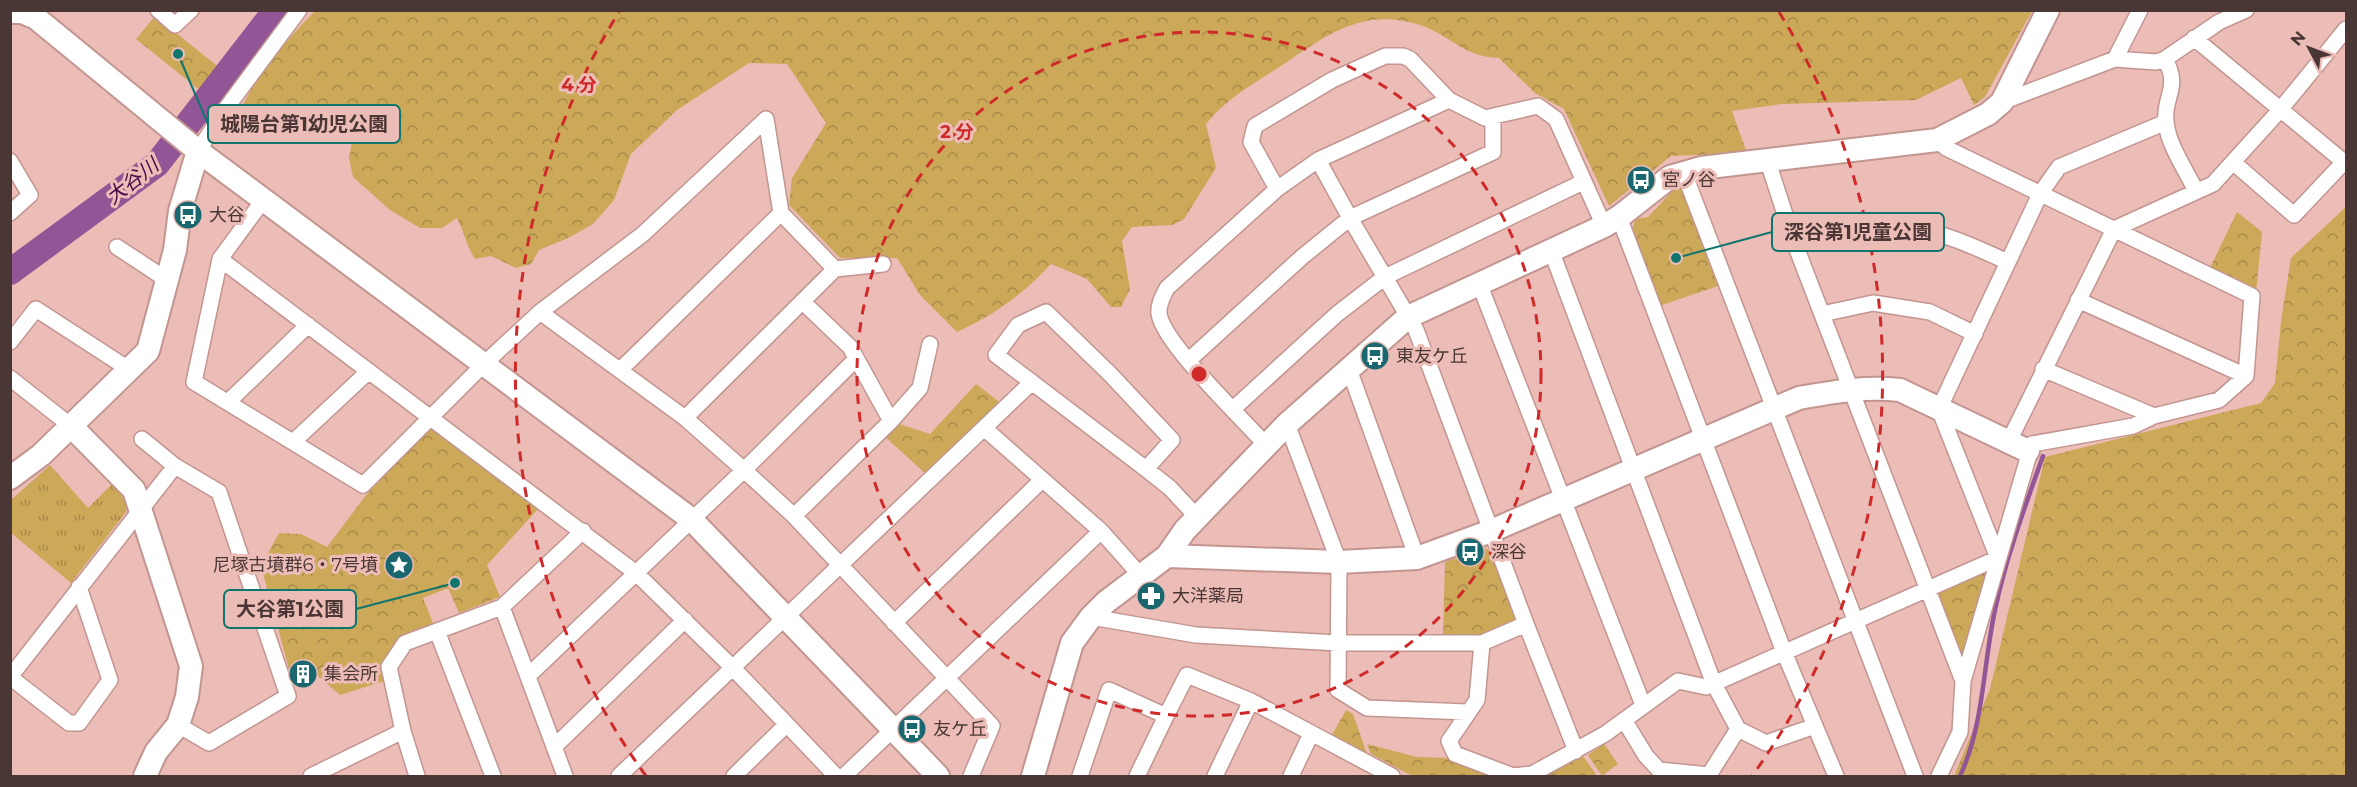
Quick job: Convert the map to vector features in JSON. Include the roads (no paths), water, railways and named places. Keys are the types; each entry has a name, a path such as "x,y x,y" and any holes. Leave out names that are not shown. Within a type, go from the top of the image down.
{"street":[{"path":"158,10 175,25 191,10"},
{"path":"14,470 70,426 148,351 175,250 187,141 227,107 299,10"},
{"path":"1033,777 1072,643 1091,617 1140,575 1167,556 1197,517 1265,444 1408,317 1612,221 1670,177 1701,168 1768,162 1937,140 1988,114 2001,102 2048,10"},
{"path":"2115,59 2140,10"},
{"path":"2001,102 2115,59 2156,62 2165,59 2222,16 2246,10"},
{"path":"19,11 36,18 187,141 691,519 938,777"},
{"path":"1939,777 1960,732 1963,681 1998,558 2018,446 2043,369 2114,229 2213,184 2280,110 2346,29"},
{"path":"2194,38 2344,162 2294,215 2234,163"},
{"path":"1277,189 1251,142 1255,126 1332,80 1377,59 1403,56 1416,64 1449,100 1485,118 1538,106 1556,119 1583,182 1612,221 1703,438 1784,652 1836,777"},
{"path":"2165,59 2173,74 2166,122 2175,150 2196,191"},
{"path":"1265,444 1164,329 1158,310 1161,299 1167,288 1277,189 1318,160 1449,100"},
{"path":"1189,360 1302,257 1350,218 1493,152 1493,117"},
{"path":"264,199 220,259 194,382 363,485 485,363 540,312 643,234 766,119 781,213 836,269"},
{"path":"1998,558 1939,409 2040,194 2060,167 2166,122"},
{"path":"1167,556 1340,562 1417,558 1491,531 1799,398 1852,389 1879,387 1899,390 2018,446 2133,426 2154,416 2219,400 2246,376 2252,296 1946,148 1937,140"},
{"path":"1318,160 1416,330 1576,751"},
{"path":"10,161 30,195 10,213"},
{"path":"1768,162 1793,238 1963,681"},
{"path":"1684,173 1915,777"},
{"path":"1233,409 1337,314 1385,277 1583,182"},
{"path":"620,370 781,213"},
{"path":"1793,238 1861,230 1914,229 1964,243 2008,262"},
{"path":"117,247 167,280"},
{"path":"1551,250 1714,684 1738,729 1766,743 1815,726"},
{"path":"220,259 636,573 734,669 785,726 836,777"},
{"path":"685,418 836,269 884,264"},
{"path":"1479,283 1643,705"},
{"path":"2078,300 2246,376"},
{"path":"804,303 850,347 855,360 891,421"},
{"path":"1822,314 1873,303 1930,312 1975,334"},
{"path":"10,342 36,309 130,370"},
{"path":"540,312 685,418 744,470 794,516 992,726 971,777"},
{"path":"1146,469 1172,440 1110,374 1046,312 1018,325 996,355 1146,469 1170,489 1197,517"},
{"path":"228,402 308,325"},
{"path":"794,516 891,421 920,388 930,344"},
{"path":"528,676 744,470 855,360"},
{"path":"1349,369 1417,558"},
{"path":"2043,369 2154,416"},
{"path":"293,442 369,371"},
{"path":"10,378 70,426 134,489 191,666 187,697 178,725 156,752 145,777"},
{"path":"619,777 1032,382"},
{"path":"1287,424 1340,562 1338,690 1367,708 1467,712"},
{"path":"984,428 1101,531 1140,575"},
{"path":"142,439 175,466 219,492 288,696 209,743 178,725"},
{"path":"79,587 111,680 79,723 69,723 10,677 79,587 139,509 175,466"},
{"path":"894,623 1042,480"},
{"path":"417,777 403,731 388,667 405,643 502,607 583,531"},
{"path":"844,777 1101,531"},
{"path":"1482,643 1477,700 1449,741 1455,754 1513,776 1532,774 1576,751 1678,681 1706,687 1714,684 1998,558"},
{"path":"502,607 566,777"},
{"path":"1091,617 1196,635 1339,643 1482,643 1526,624"},
{"path":"554,747 685,620"},
{"path":"437,631 493,777"},
{"path":"1137,777 1187,675 1251,701 1311,734 1363,770 1392,777"},
{"path":"1080,777 1109,690 1166,716"},
{"path":"1215,777 1251,701"},
{"path":"1624,720 1646,756 1659,770 1709,775 1738,729"},
{"path":"734,777 785,726"},
{"path":"311,777 403,731"},
{"path":"1291,777 1311,734"}],"waterway":[{"name":"大谷川","path":"10,272 157,164 276,10"},
{"path":"1960,776 1974,736 1999,590 2016,532 2043,456"}],"place":[{"name":"城陽台第1幼児公園","path":"178,54"},
{"name":"宮ノ谷","path":"1641,180"},
{"name":"大谷","path":"188,215"},
{"name":"深谷第1児童公園","path":"1676,258"},
{"name":"東友ケ丘","path":"1375,356"},
{"name":"深谷","path":"1470,552"},
{"name":"尼塚古墳群6・7号墳","path":"399,565"},
{"name":"大谷第1公園","path":"455,583"},
{"name":"大洋薬局","path":"1151,596"},
{"name":"集会所","path":"303,674"},
{"name":"友ケ丘","path":"912,729"}]}
